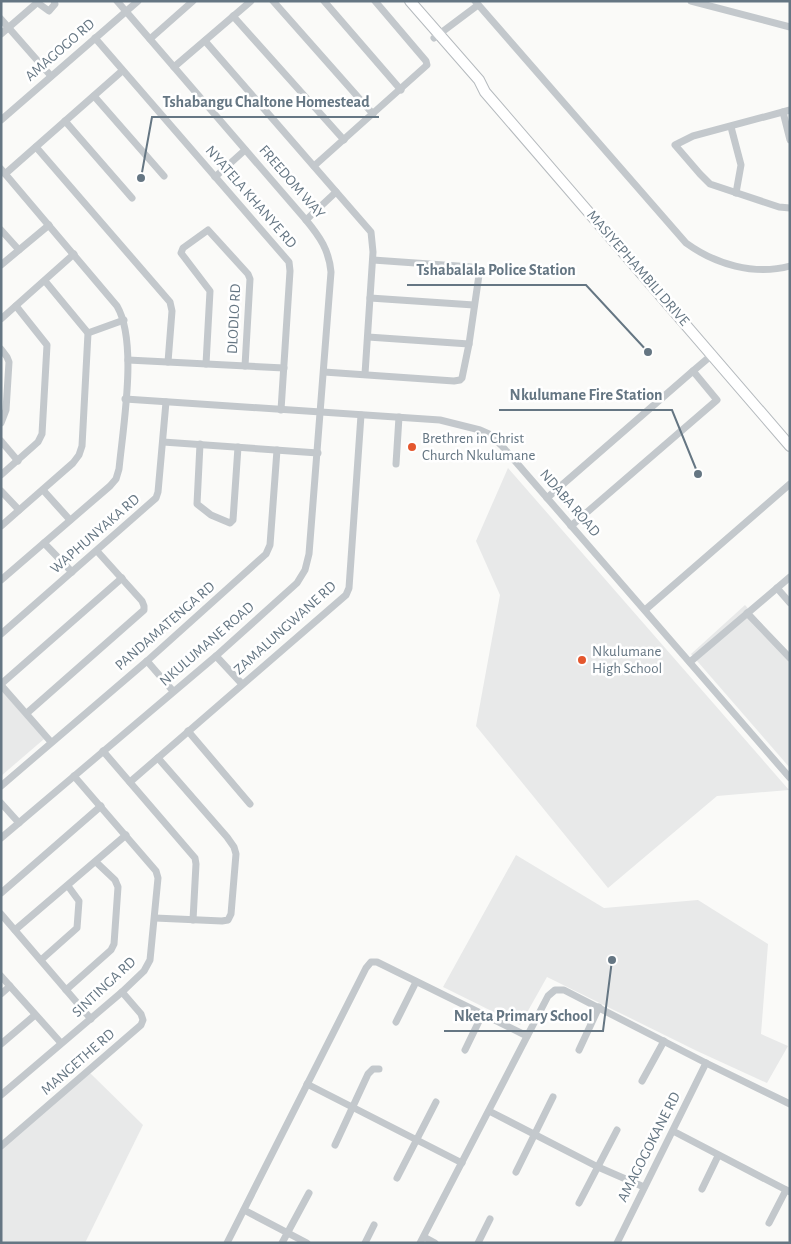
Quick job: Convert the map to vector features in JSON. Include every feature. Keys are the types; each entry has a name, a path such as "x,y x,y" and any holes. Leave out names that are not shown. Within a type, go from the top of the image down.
{"main road":[{"name":"MASIYEPHAMBILI DRIVE","path":"402,1 436,36"},
{"name":"MASIYEPHAMBILI DRIVE","path":"410,1 474,85 485,92 713,354 790,446"}],"street":[{"path":"1,34 38,2 49,11 55,4 54,1"},
{"name":"FREEDOM WAY","path":"117,1 324,243 330,264 321,412"},
{"name":"AMAGOGO RD","path":"1,120 138,1"},
{"path":"150,39 193,1"},
{"path":"174,67 251,1"},
{"path":"274,1 373,114"},
{"path":"324,1 401,90"},
{"path":"314,166 426,67 427,62 374,1"},
{"path":"691,1 790,28"},
{"path":"436,36 477,3 686,243 716,261 736,266 771,269 790,266"},
{"path":"233,16 344,140"},
{"path":"1,19 51,76"},
{"name":"NYATELA KHANYE RD","path":"94,38 289,262 281,410"},
{"path":"205,41 371,232 372,260 365,374"},
{"path":"1,580 110,486 116,478 119,469 128,360 124,320 114,301 3,172 36,147 122,71"},
{"path":"94,96 164,176"},
{"path":"790,140 786,111 693,136 675,145 710,184 779,207 790,208"},
{"path":"65,121 132,198"},
{"path":"731,127 741,165 736,194"},
{"path":"36,147 170,302 172,311 168,362"},
{"path":"215,177 245,150"},
{"path":"306,220 336,192"},
{"path":"1,265 49,225"},
{"path":"1,230 19,250"},
{"name":"DLODLO RD","path":"206,364 210,291 181,252 182,248 208,230 248,274 250,279 245,366"},
{"path":"1,318 74,254"},
{"path":"324,372 458,381 462,378 469,344 479,271 476,268 372,260"},
{"path":"1,526 73,464 81,450 88,332 45,281"},
{"path":"370,298 474,305"},
{"path":"1,475 18,461 41,437 48,348 46,341 16,306"},
{"path":"88,332 124,320"},
{"path":"368,337 469,344"},
{"path":"1,349 9,362 6,410 1,423"},
{"path":"547,498 713,354"},
{"path":"128,360 284,368"},
{"path":"571,526 717,400 693,371"},
{"name":"NDABA ROAD","path":"125,399 399,417 456,423 489,434 502,446 789,776"},
{"name":"WAPHUNYAKA RD","path":"1,634 156,498 166,402"},
{"name":"NKULUMANE ROAD","path":"1,838 216,656 297,583 305,570 309,554 321,412"},
{"name":"ZAMALUNGWANE RD","path":"130,782 348,591 361,415"},
{"path":"396,464 399,417"},
{"path":"1,441 18,461"},
{"path":"163,442 318,453"},
{"path":"200,444 197,504 210,515 230,523 233,520 238,447"},
{"name":"PANDAMATENGA RD","path":"1,786 147,661 266,554 270,545 277,450"},
{"path":"645,610 790,484"},
{"path":"43,490 70,520"},
{"path":"1,491 19,510"},
{"path":"44,543 72,572"},
{"path":"27,714 142,612 144,606 142,601 97,551"},
{"path":"690,662 790,577"},
{"path":"51,742 1,684 122,578"},
{"path":"777,588 790,603"},
{"path":"747,613 790,658"},
{"path":"216,656 242,684"},
{"path":"147,661 173,691"},
{"path":"188,731 250,804"},
{"path":"102,751 195,858 193,920"},
{"path":"155,918 222,922 228,920 230,918 235,851 222,830 158,758"},
{"name":"SINTINGA RD","path":"1,1095 122,992 148,965 155,918 158,874 154,867 74,776"},
{"path":"1,803 19,823"},
{"path":"1,893 101,806"},
{"path":"15,930 126,835"},
{"path":"66,990 111,950 114,944 118,886 115,880 96,862"},
{"path":"41,960 77,928 79,900 68,886"},
{"path":"1,914 91,1019"},
{"path":"227,1243 368,964 377,962 527,1036"},
{"path":"1,976 61,1043"},
{"path":"396,1022 416,982"},
{"path":"1,994 10,986"},
{"path":"435,1243 422,1240 548,996 555,990 564,990 790,1104"},
{"name":"MANGETHE RD","path":"1,1146 141,1025 143,1020 141,1014 122,992"},
{"path":"579,1050 599,1007"},
{"path":"1,1044 35,1015"},
{"path":"465,1050 482,1015"},
{"path":"642,1081 664,1041"},
{"name":"AMAGOGOKANE RD","path":"616,1243 706,1063"},
{"path":"335,1145 368,1074 373,1069 379,1069"},
{"path":"307,1084 462,1163"},
{"path":"516,1172 553,1098"},
{"path":"397,1178 436,1102"},
{"path":"489,1111 598,1167 644,1187"},
{"path":"579,1203 617,1130"},
{"path":"673,1131 788,1191 769,1223"},
{"path":"702,1189 718,1156"},
{"path":"282,1243 309,1193"},
{"path":"244,1210 308,1243"},
{"path":"478,1243 490,1219"},
{"path":"364,1243 374,1225"}],"shaded area":[{"name":"Nkulumane High School","path":"508,468 789,790 717,796 608,888 476,726 500,595 476,541"},
{"path":"745,605 790,656 790,768 691,654"},
{"path":"1,690 44,739 1,776"},
{"path":"516,855 604,908 698,900 768,944 761,1034 788,1046 767,1083 697,1051 547,977 520,1025 443,987"},
{"path":"90,1073 143,1125 85,1243 1,1243 1,1148"}],"place":[{"name":"Tshabangu Chaltone Homestead","path":"141,178"},
{"name":"Tshabalala Police Station","path":"648,352"},
{"name":"Brethren in Christ Church Nkulumane","path":"412,447"},
{"name":"Nkulumane Fire Station","path":"698,474"},
{"name":"Nkulumane High School","path":"582,660"},
{"name":"Nketa Primary School","path":"612,960"}]}
